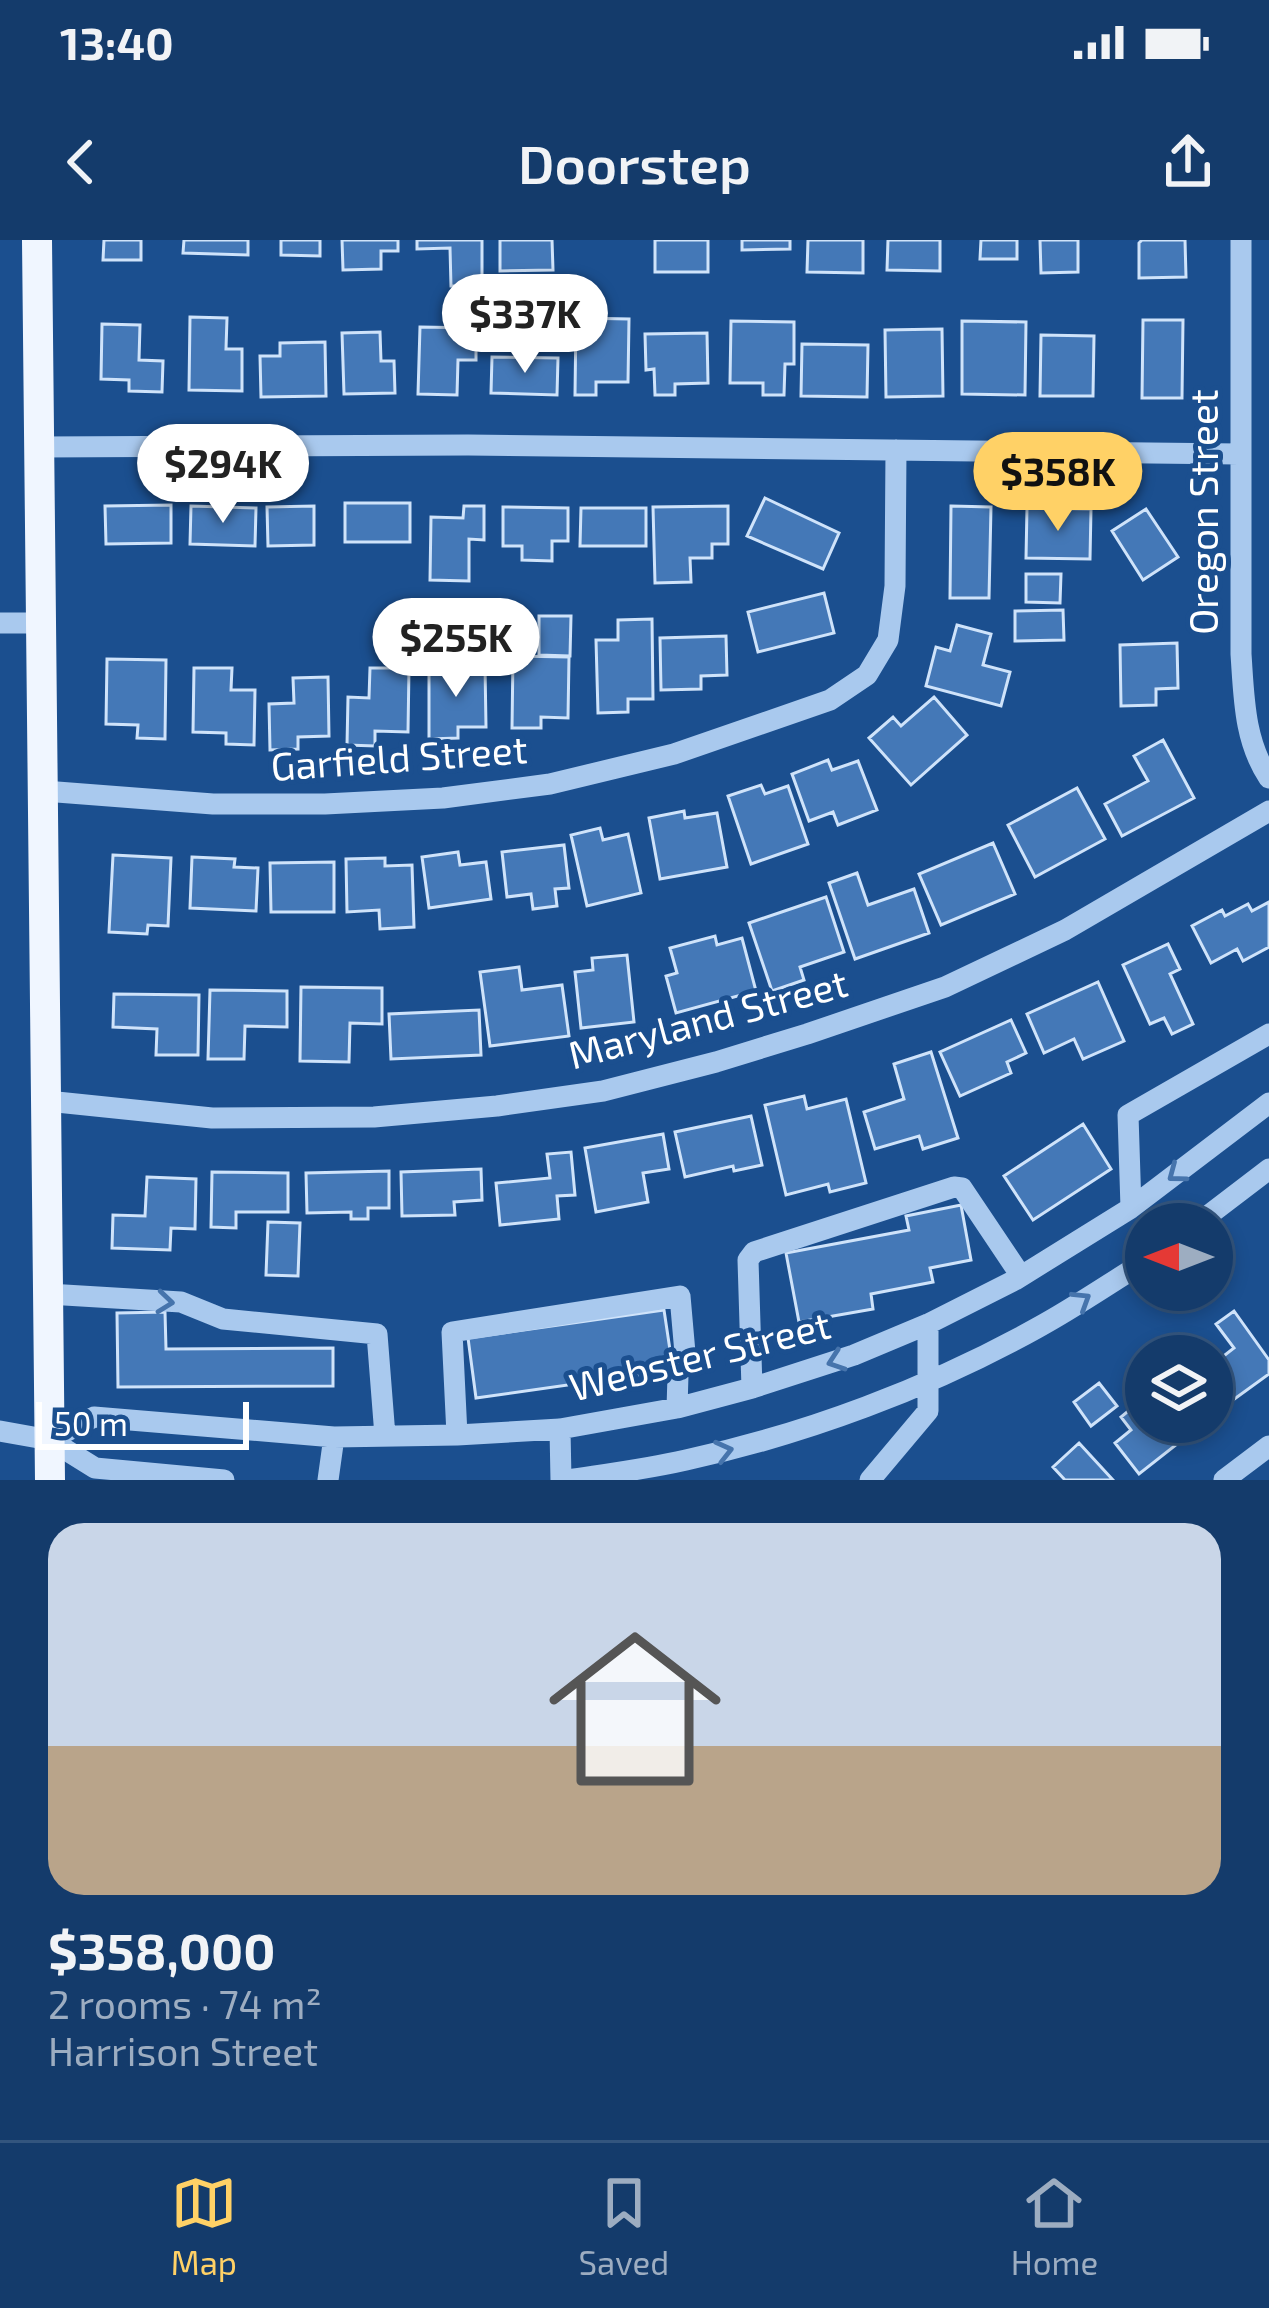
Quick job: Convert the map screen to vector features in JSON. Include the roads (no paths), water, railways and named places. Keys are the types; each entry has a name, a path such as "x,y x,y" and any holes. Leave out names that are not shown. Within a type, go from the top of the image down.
{"main road":[{"path":"38,240 50,1480"}],"street":[{"name":"Oregon Street","path":"1241,240 1241,654 1246,722 1258,761 1269,778"},
{"path":"40,447 1239,454"},
{"name":"Garfield Street","path":"44,791 213,804 443,798 550,784 674,754 830,700 867,675 888,640 895,586 896,449"},
{"path":"0,623 41,623"},
{"name":"Maryland Street","path":"47,1101 212,1118 374,1117 603,1091 761,1048 944,987 1065,931 1269,811"},
{"path":"1130,1203 1128,1115 1269,1034"},
{"name":"Webster Street","path":"1137,1203 1269,1103"},
{"path":"1224,1203 1269,1169"},
{"path":"752,1388 748,1260 754,1252 954,1187 962,1188 1021,1276"},
{"name":"Webster Street","path":"50,1440 94,1417 334,1437 560,1429 677,1408 854,1354 928,1324 1021,1276 1125,1211"},
{"path":"560,1429 564,1480 684,1461 761,1441 929,1380 1036,1329 1125,1274"},
{"path":"48,1294 181,1302 224,1319 377,1334 386,1436"},
{"path":"457,1435 452,1331 680,1296 686,1353 678,1376 677,1408"},
{"path":"870,1480 928,1412 928,1324"},
{"path":"0,1432 50,1440 95,1468 224,1480"},
{"path":"328,1480 334,1437"},
{"path":"1224,1480 1269,1446"}]}
